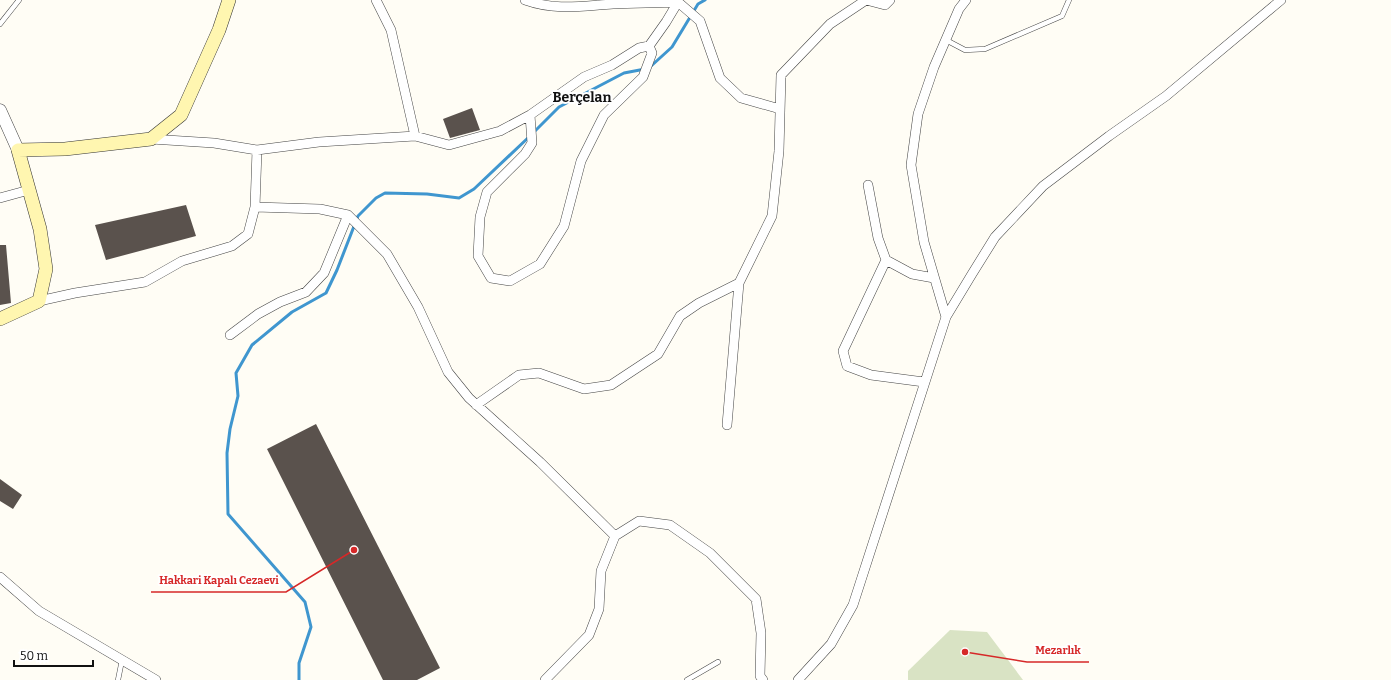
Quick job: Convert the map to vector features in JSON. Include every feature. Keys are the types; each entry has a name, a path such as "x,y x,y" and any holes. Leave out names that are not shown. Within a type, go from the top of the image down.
{"main road":[{"path":"0,319 39,301 46,269 40,229 18,150 65,148 152,139 180,115 219,30 229,0"}],"street":[{"path":"376,0 391,30 415,136"},
{"path":"525,0 541,5 568,8 614,4 678,2 700,21 720,78 741,98 780,109"},
{"path":"727,425 739,283 772,216 780,151 781,75 830,24 866,0 885,5 890,0"},
{"path":"946,318 924,242 911,165 918,114 934,67 959,9 966,0"},
{"path":"798,680 831,644 854,605 924,382 946,318 995,237 1043,186 1109,136 1166,96 1281,0"},
{"path":"152,139 214,143 257,150 319,142 387,139 415,136 449,145 500,131 530,115 584,77 612,65 639,48 649,46 678,2"},
{"path":"530,115 532,143 525,154 487,192 480,217 478,256 491,278 510,281 540,264 564,226 581,162 604,115 643,76 652,53 649,46"},
{"path":"0,110 18,150"},
{"path":"39,301 75,293 146,282 182,261 232,246 248,234 255,207 257,150"},
{"path":"868,185 878,238 886,260 912,274 934,278"},
{"path":"0,198 29,190"},
{"path":"255,207 320,209 348,215 387,254 418,307 448,372 469,398 540,462 615,536"},
{"path":"230,335 258,314 280,302 306,292 324,273 348,215"},
{"path":"886,260 843,351 847,366 871,375 924,382"},
{"path":"476,405 520,375 539,373 584,389 611,385 658,354 680,316 699,303 739,283"},
{"path":"545,680 589,635 599,609 601,571 615,536 639,521 670,525 710,553 756,598 761,633 760,676 763,680"},
{"path":"0,577 39,611 156,680"}],"lane":[{"path":"0,24 19,0"},
{"path":"946,40 965,50 985,49 1062,16 1069,0"},
{"path":"118,680 122,660"},
{"path":"687,680 718,662"}],"green space":[{"path":"950,630 987,632 1023,680 908,680 908,671"}],"building":[{"path":"472,108 480,130 450,138 443,119"},
{"path":"186,205 196,236 106,260 95,225"},
{"path":"0,245 6,245 11,303 0,305"},
{"path":"316,424 440,668 417,680 383,680 267,449"},
{"path":"0,479 22,495 13,509 0,501"}],"waterway":[{"path":"650,67 672,47 698,4 705,0"},
{"path":"534,132 559,107 624,73 645,69"},
{"path":"299,680 299,663 311,627 305,602 228,514 227,453 230,429 238,396 236,373 252,345 292,312 326,293 337,270 358,216 376,198 385,193 427,194 459,198 474,189 530,136"}],"place":[{"name":"Hakkari Kapalı Cezaevi","path":"354,550"},
{"name":"Mezarlık","path":"965,652"}],"district":[{"name":"Berçelan","path":"582,97"}]}
